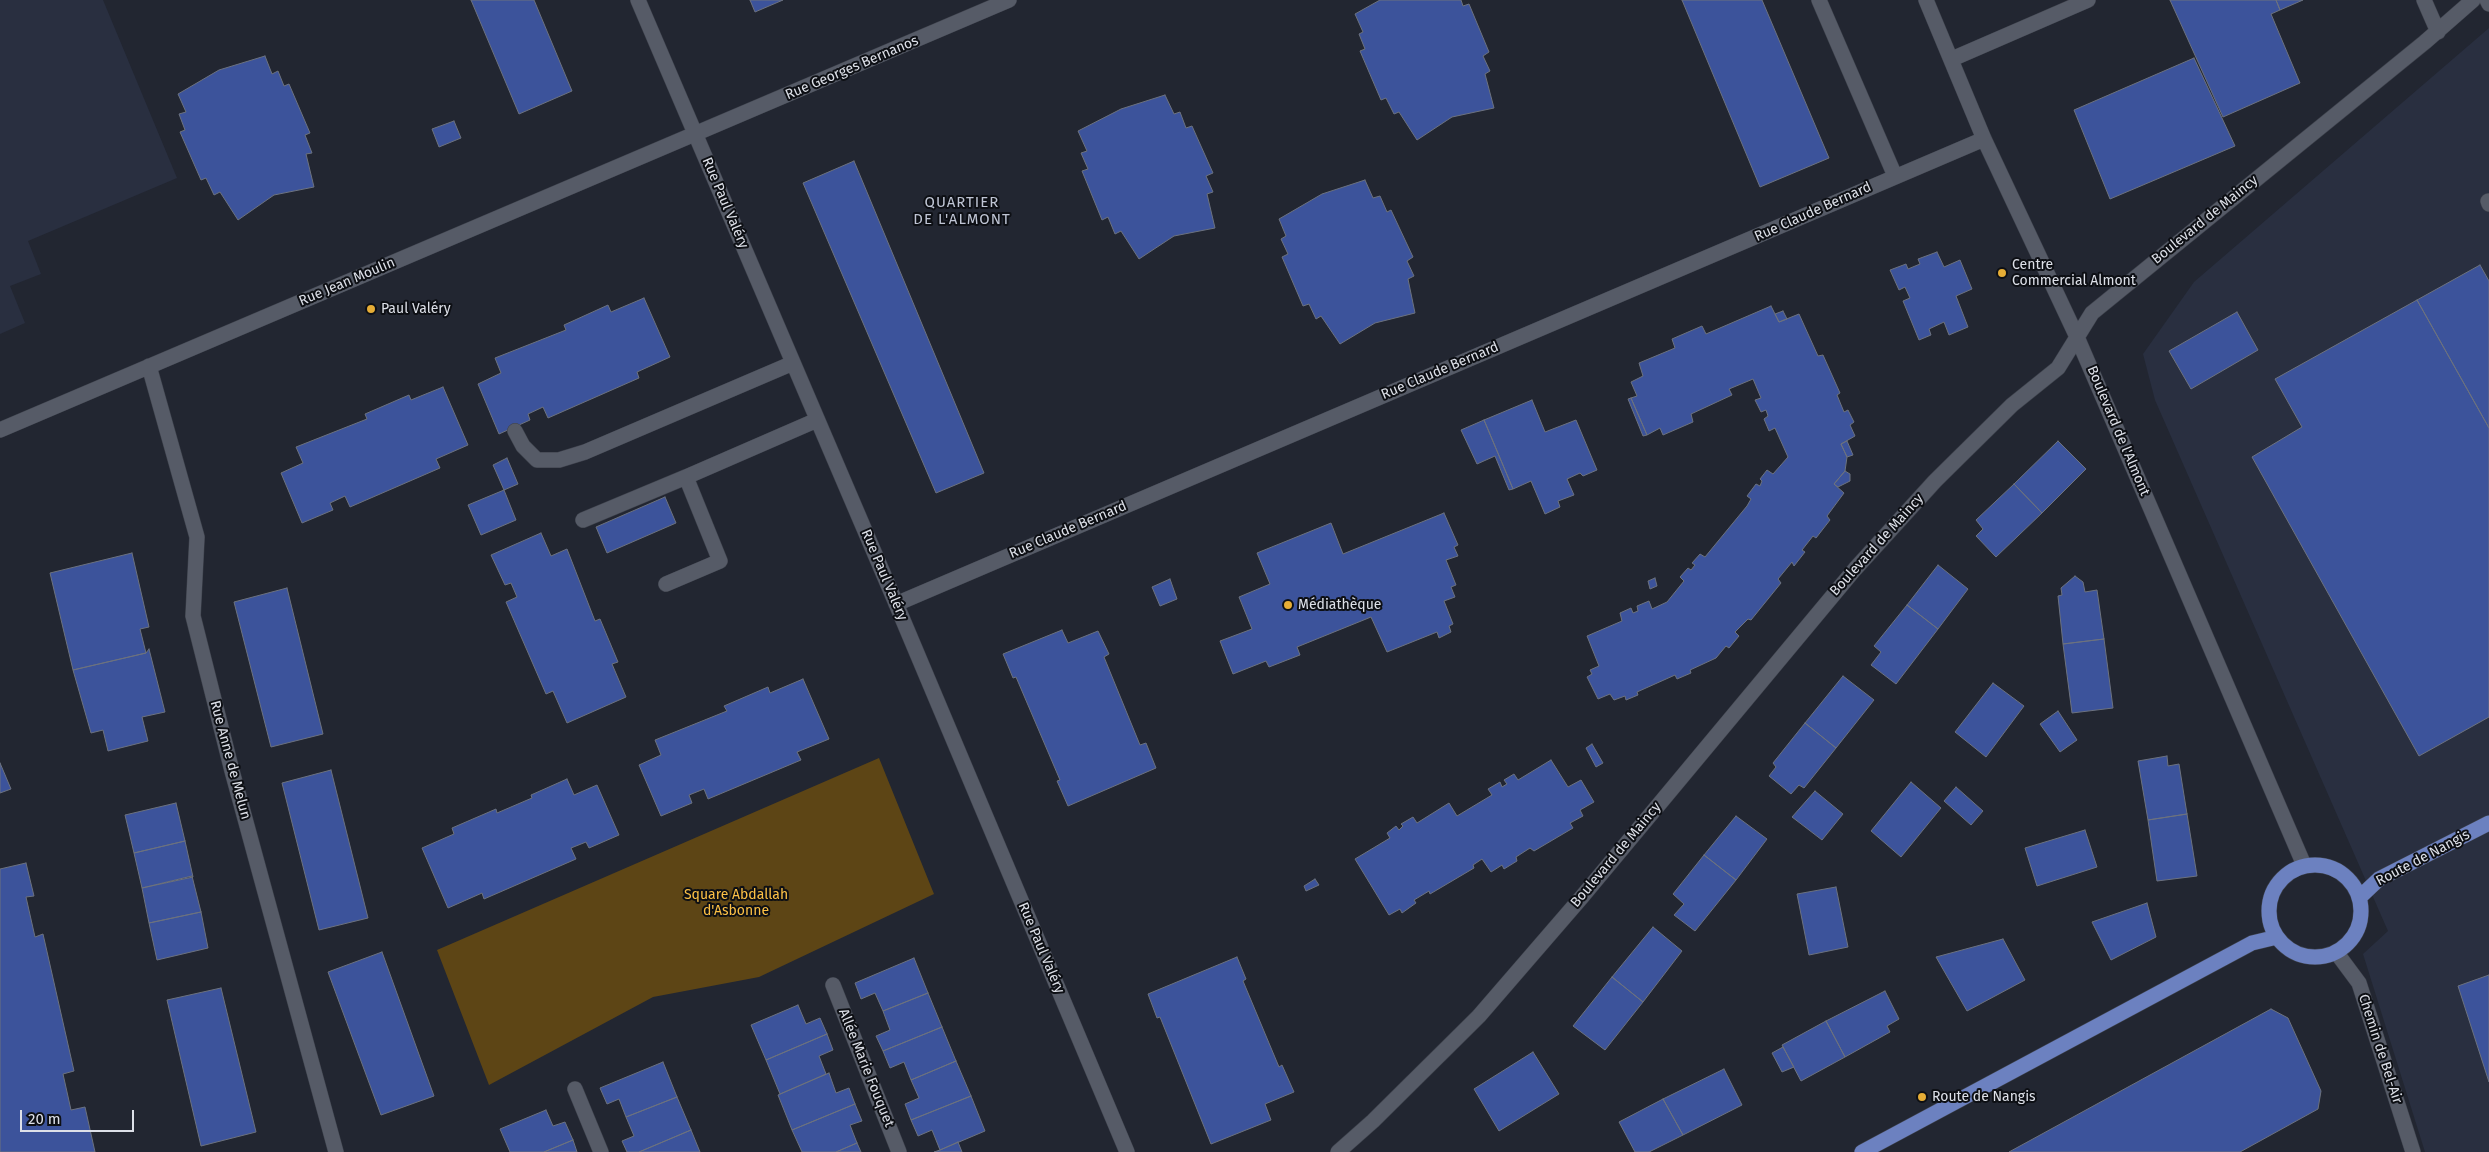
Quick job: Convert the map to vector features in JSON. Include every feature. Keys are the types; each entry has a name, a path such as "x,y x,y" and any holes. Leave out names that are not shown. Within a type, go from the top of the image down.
{"main road":[{"name":"Route de Nangis","path":"2360,897 2379,879 2489,823"},
{"path":"2318,864 2332,867 2344,874 2354,884 2360,897 2362,910 2355,935 2347,945 2325,956 2301,955 2287,948 2277,937 2270,924 2269,908 2272,894 2279,881 2290,871 2304,865 2318,864"},
{"path":"1862,1152 2252,943 2277,937"}],"street":[{"name":"Rue Paul Valéry","path":"638,0 1127,1152"},
{"name":"Rue Georges Bernanos","path":"695,134 1009,0"},
{"path":"1819,0 1895,176"},
{"name":"Boulevard de l'Almont","path":"1926,0 1984,139 2077,337 2304,865"},
{"path":"1952,59 2088,0"},
{"path":"2424,0 2438,32"},
{"name":"Boulevard de Maincy","path":"1338,1152 1374,1121 1479,1016 1581,898 1855,569 1942,474 2012,405 2058,368 2092,313 2438,32 2473,0"},
{"path":"2487,0 2489,4"},
{"name":"Rue Jean Moulin","path":"0,430 695,134"},
{"name":"Rue Claude Bernard","path":"896,604 1984,139"},
{"path":"515,431 522,446 536,460 559,460 602,445 793,363"},
{"name":"Rue Anne de Melun","path":"149,366 197,537 193,616 232,771 336,1152"},
{"path":"583,520 817,420"},
{"path":"666,584 720,561 686,477"},
{"name":"Chemin de Bel-Air","path":"2336,952 2359,983 2414,1152"},
{"name":"Allée Marie Fouquet","path":"833,985 900,1152"},
{"path":"575,1089 601,1152"}],"shaded area":[{"path":"0,0 103,0 177,178 28,241 41,274 10,286 25,323 0,334"},
{"path":"2489,28 2489,1152 2425,1152 2363,954 2388,931 2155,400 2143,354 2194,282"}],"green space":[{"name":"Square Abdallah d'Asbonne","path":"879,758 934,894 759,977 653,997 489,1085 437,950"}],"building":[{"path":"471,0 534,0 572,91 519,114"},
{"path":"750,0 783,0 755,12"},
{"path":"1380,0 1461,0 1463,6 1469,4 1489,52 1483,56 1490,71 1485,74 1494,108 1452,117 1417,140 1399,112 1394,114 1386,98 1381,100 1360,51 1365,49 1359,34 1363,32 1355,14"},
{"path":"1682,0 1762,0 1829,158 1760,187"},
{"path":"2170,0 2276,0 2280,10 2271,14 2300,83 2223,117"},
{"path":"2276,0 2303,0 2280,10"},
{"path":"265,56 272,74 278,71 284,86 289,84 310,133 305,135 312,153 306,154 314,187 274,195 238,220 220,192 214,195 206,178 201,180 180,132 185,130 179,114 186,112 178,94 219,70"},
{"path":"2194,58 2235,146 2110,199 2074,110"},
{"path":"1165,95 1174,114 1180,112 1186,128 1192,126 1213,173 1206,176 1213,192 1207,194 1215,228 1174,236 1139,259 1121,231 1115,234 1108,217 1102,220 1082,171 1088,169 1081,153 1087,151 1078,131 1121,109"},
{"path":"454,121 461,138 439,147 432,129"},
{"path":"854,161 984,473 936,493 803,183"},
{"path":"1365,180 1373,198 1380,196 1387,212 1391,210 1413,257 1407,261 1414,276 1408,279 1415,313 1375,323 1340,344 1321,316 1316,319 1309,304 1303,306 1282,257 1288,254 1281,239 1286,236 1279,219 1322,194"},
{"path":"1937,252 1944,267 1960,260 1972,289 1956,296 1968,327 1949,335 1944,322 1929,329 1931,335 1919,340 1903,301 1910,298 1905,287 1899,290 1890,270 1906,264 1908,269 1920,264 1918,259"},
{"path":"2480,265 2489,281 2489,428 2417,300"},
{"path":"644,298 670,357 637,372 639,378 548,418 543,407 528,414 530,420 499,434 478,384 501,373 495,358 566,330 564,325 608,305 611,312"},
{"path":"2417,300 2489,428 2489,717 2419,756 2252,457 2302,427 2275,379"},
{"path":"1771,306 1779,322 1799,314 1818,356 1823,355 1840,393 1837,395 1844,412 1848,410 1854,422 1850,425 1855,436 1841,444 1847,457 1845,471 1834,484 1844,493 1827,516 1830,520 1816,538 1813,536 1802,550 1805,552 1794,566 1792,562 1778,579 1781,583 1751,620 1748,619 1735,632 1739,636 1729,648 1726,646 1716,658 1690,670 1691,673 1677,679 1675,675 1637,692 1638,695 1626,700 1625,696 1614,700 1610,694 1598,699 1587,677 1592,674 1590,670 1599,666 1587,636 1622,621 1620,613 1631,608 1633,613 1638,611 1637,606 1649,601 1652,609 1667,602 1684,581 1680,577 1688,568 1691,570 1695,565 1692,563 1700,554 1705,557 1747,506 1751,499 1747,496 1756,484 1760,486 1762,481 1760,479 1767,470 1773,474 1788,457 1775,428 1769,431 1764,419 1768,416 1766,410 1761,412 1755,400 1761,398 1753,379 1729,389 1732,395 1691,414 1693,422 1663,435 1660,428 1647,435 1631,398 1637,396 1631,382 1643,376 1639,363 1675,348 1672,339 1702,326 1706,334"},
{"path":"1783,311 1787,319 1779,322 1775,314"},
{"path":"2237,312 2258,350 2191,389 2169,351"},
{"path":"443,387 468,445 436,459 440,468 350,507 345,496 330,503 333,510 302,523 281,473 303,463 296,447 367,419 365,414 409,395 411,400"},
{"path":"1631,398 1647,435 1643,436 1628,399"},
{"path":"1532,400 1545,432 1576,420 1597,470 1583,476 1580,473 1567,479 1574,495 1558,501 1560,507 1545,514 1531,481 1513,489 1484,420"},
{"path":"1484,420 1513,489 1509,490 1495,456 1477,464 1461,430"},
{"path":"1847,441 1853,455 1847,457 1841,444"},
{"path":"2058,441 2086,469 2042,513 2014,484"},
{"path":"507,458 518,484 504,490 493,465"},
{"path":"1845,471 1850,474 1850,481 1838,487 1834,484"},
{"path":"2014,484 2042,513 1996,557 1976,536 1983,529 1976,520"},
{"path":"504,490 516,520 481,535 468,505"},
{"path":"665,497 676,523 607,553 596,527"},
{"path":"1444,513 1458,545 1454,547 1458,556 1446,560 1456,585 1451,587 1455,597 1444,601 1453,624 1449,626 1451,632 1439,638 1437,632 1387,652 1371,617 1297,647 1300,655 1269,667 1266,661 1233,674 1220,641 1252,629 1239,597 1270,584 1257,553 1331,523 1343,554"},
{"path":"541,533 551,556 567,549 595,621 600,619 618,662 612,664 626,697 567,723 553,691 546,694 506,602 517,597 511,583 505,585 491,555"},
{"path":"132,553 149,627 140,629 146,653 73,670 50,573"},
{"path":"1938,565 1968,589 1938,629 1907,605"},
{"path":"2075,576 2083,582 2085,592 2097,590 2104,639 2063,644 2058,596 2062,595 2061,588"},
{"path":"1655,578 1657,586 1650,589 1648,581"},
{"path":"1170,579 1177,599 1160,606 1152,587"},
{"path":"287,588 323,734 271,747 234,602"},
{"path":"1907,605 1938,629 1896,684 1871,665 1881,652 1874,646"},
{"path":"1062,630 1068,643 1098,631 1109,654 1104,657 1140,745 1146,743 1156,768 1068,806 1057,781 1060,780 1016,677 1013,678 1003,654"},
{"path":"2104,639 2113,708 2072,713 2063,644"},
{"path":"149,649 165,712 142,717 148,741 108,751 103,730 91,733 73,670 146,653"},
{"path":"1843,676 1874,700 1836,748 1805,723"},
{"path":"803,679 829,739 797,752 801,760 708,799 704,789 689,795 692,803 661,816 639,765 661,755 655,740 727,711 724,706 768,687 770,693"},
{"path":"1993,683 2024,706 1986,757 1955,732"},
{"path":"2058,711 2077,740 2060,752 2040,724"},
{"path":"1805,723 1836,748 1804,788 1799,785 1791,794 1769,776 1776,767 1773,763"},
{"path":"1592,744 1603,763 1596,767 1586,748"},
{"path":"2167,756 2168,766 2179,764 2187,814 2148,820 2138,761"},
{"path":"1551,760 1568,787 1581,780 1594,802 1580,810 1583,816 1570,823 1573,828 1534,851 1530,848 1516,857 1517,861 1504,869 1502,865 1491,872 1482,859 1473,865 1474,868 1430,894 1429,891 1414,900 1416,903 1402,913 1400,909 1389,915 1355,859 1390,838 1387,833 1396,826 1399,830 1403,826 1401,824 1413,817 1417,823 1449,803 1457,816 1492,795 1488,789 1500,782 1502,787 1507,784 1504,780 1514,774 1518,780"},
{"path":"0,763 11,789 0,793"},
{"path":"331,770 368,918 319,930 282,783"},
{"path":"567,779 574,795 597,785 619,835 589,848 586,842 571,848 576,859 484,899 482,893 448,908 422,848 454,834 452,828 496,809 497,813 532,798 531,795"},
{"path":"1911,782 1941,808 1901,857 1871,831"},
{"path":"1956,787 1983,811 1971,825 1944,801"},
{"path":"1815,791 1843,814 1822,840 1792,817"},
{"path":"176,803 185,841 134,853 125,815"},
{"path":"2187,814 2197,876 2157,881 2148,820"},
{"path":"1736,816 1767,839 1736,880 1704,855"},
{"path":"2085,830 2097,867 2037,886 2025,848"},
{"path":"185,841 193,877 142,888 134,853"},
{"path":"1704,855 1736,880 1695,931 1674,915 1684,904 1673,894"},
{"path":"26,863 34,896 26,897 35,937 43,934 74,1071 63,1074 71,1110 85,1107 95,1152 0,1152 0,869"},
{"path":"192,876 201,912 149,923 142,888"},
{"path":"1315,879 1319,885 1306,891 1304,886"},
{"path":"1836,887 1848,947 1809,955 1797,894"},
{"path":"2147,903 2156,937 2111,960 2092,922"},
{"path":"201,912 208,948 157,960 149,923"},
{"path":"1653,927 1682,951 1643,1002 1612,977"},
{"path":"2003,939 2025,980 1967,1011 1936,957"},
{"path":"382,952 434,1096 381,1115 328,972"},
{"path":"1237,957 1246,979 1243,981 1279,1067 1282,1065 1294,1092 1265,1104 1271,1120 1211,1144 1160,1017 1157,1018 1148,994"},
{"path":"914,958 928,993 883,1011 875,993 861,999 855,983"},
{"path":"2489,975 2489,1082 2458,986"},
{"path":"1612,977 1643,1002 1605,1050 1573,1026"},
{"path":"221,988 256,1132 201,1146 167,1000"},
{"path":"1885,991 1899,1019 1887,1026 1890,1032 1845,1057 1826,1021"},
{"path":"928,993 942,1027 883,1051 876,1036 890,1030 883,1011"},
{"path":"798,1005 806,1024 820,1018 827,1034 766,1060 751,1025"},
{"path":"2271,1009 2288,1018 2321,1091 2318,1109 2240,1152 2009,1152"},
{"path":"1826,1021 1845,1057 1801,1081 1782,1045"},
{"path":"942,1027 956,1061 911,1080 904,1062 890,1068 883,1051"},
{"path":"827,1034 833,1050 819,1056 826,1074 780,1094 766,1060"},
{"path":"1783,1047 1794,1067 1782,1072 1772,1053"},
{"path":"1533,1052 1559,1094 1499,1131 1474,1089"},
{"path":"956,1061 971,1096 911,1120 905,1104 919,1098 911,1080"},
{"path":"663,1062 677,1097 626,1117 619,1099 607,1104 600,1088"},
{"path":"1724,1069 1742,1105 1683,1135 1663,1099"},
{"path":"829,1073 836,1093 849,1088 855,1104 792,1130 778,1095"},
{"path":"971,1096 985,1131 940,1150 932,1130 918,1136 911,1120"},
{"path":"677,1097 691,1130 639,1152 627,1152 622,1141 634,1136 626,1117"},
{"path":"1663,1099 1683,1135 1649,1152 1635,1152 1619,1122"},
{"path":"855,1104 862,1121 850,1125 857,1143 836,1152 802,1152 792,1130"},
{"path":"546,1110 553,1126 565,1122 573,1140 544,1152 510,1152 500,1129"},
{"path":"691,1130 700,1152 639,1152"},
{"path":"573,1140 577,1152 544,1152"},
{"path":"958,1142 962,1152 934,1152 940,1150"},
{"path":"857,1143 861,1152 836,1152"}],"place":[{"name":"Centre Commercial Almont","path":"2002,273"},
{"name":"Paul Valéry","path":"371,309"},
{"name":"Médiathèque","path":"1288,605"},
{"name":"Route de Nangis","path":"1922,1097"}],"district":[{"name":"QUARTIER DE L'ALMONT","path":"962,212"}]}
